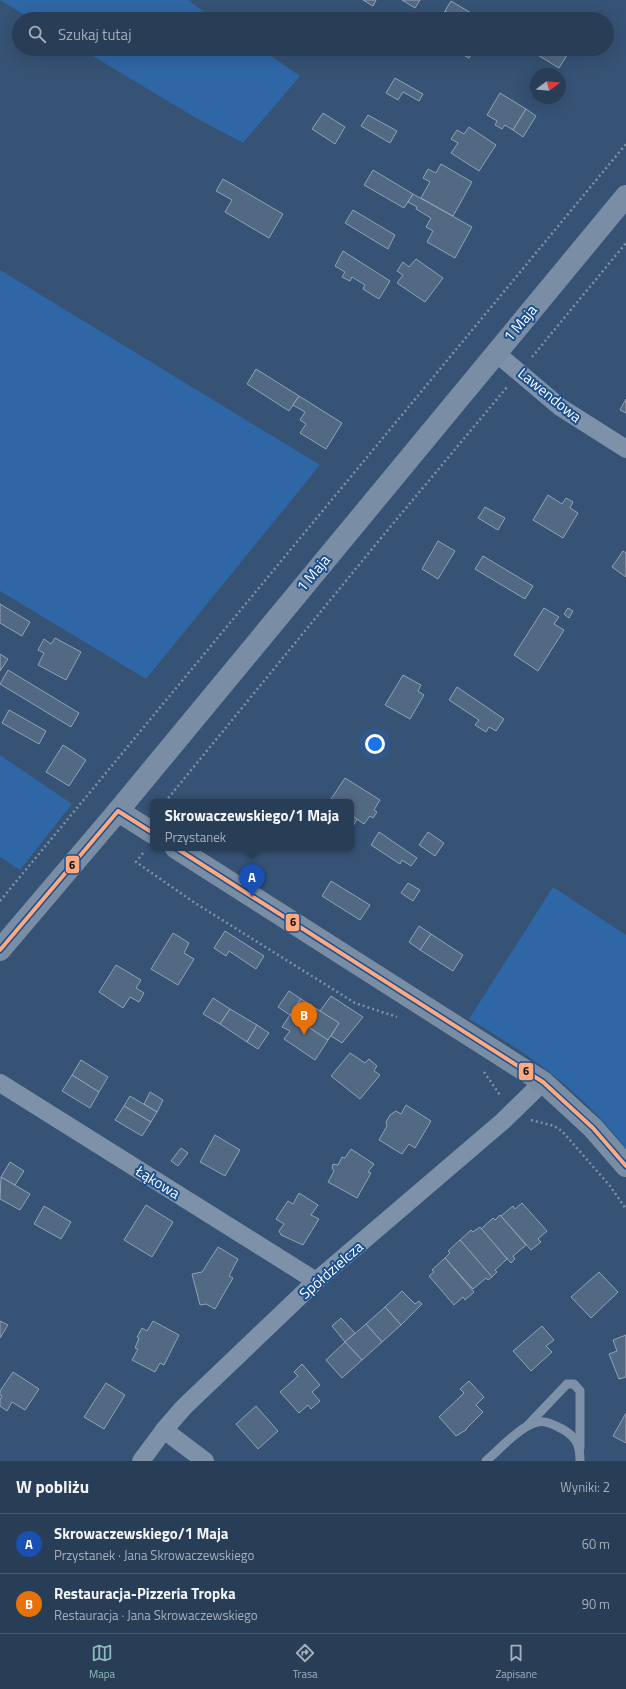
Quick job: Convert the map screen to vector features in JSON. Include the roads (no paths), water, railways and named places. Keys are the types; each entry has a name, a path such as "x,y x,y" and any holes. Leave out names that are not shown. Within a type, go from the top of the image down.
{"street":[{"name":"1 Maja","path":"0,950 118,811 495,352 626,196"},
{"name":"Lawendowa","path":"495,352 560,407 626,449"},
{"path":"118,811 149,841"},
{"path":"181,851 543,1082 594,1128 626,1166"},
{"name":"Spółdzielcza","path":"141,1461 164,1430 184,1407 316,1282 503,1121 543,1082"},
{"name":"Łąkowa","path":"0,1083 316,1282"},
{"path":"164,1430 205,1461"}],"lane":[{"path":"486,1461 527,1426 567,1384 574,1384 580,1392 580,1461"},
{"path":"527,1426 539,1421 556,1425 571,1434 580,1448"}],"place":[{"name":"Skrowaczewskiego/1 Maja","path":"252,897"},
{"name":"Restauracja-Pizzeria Tropka","path":"304,1035"}]}
